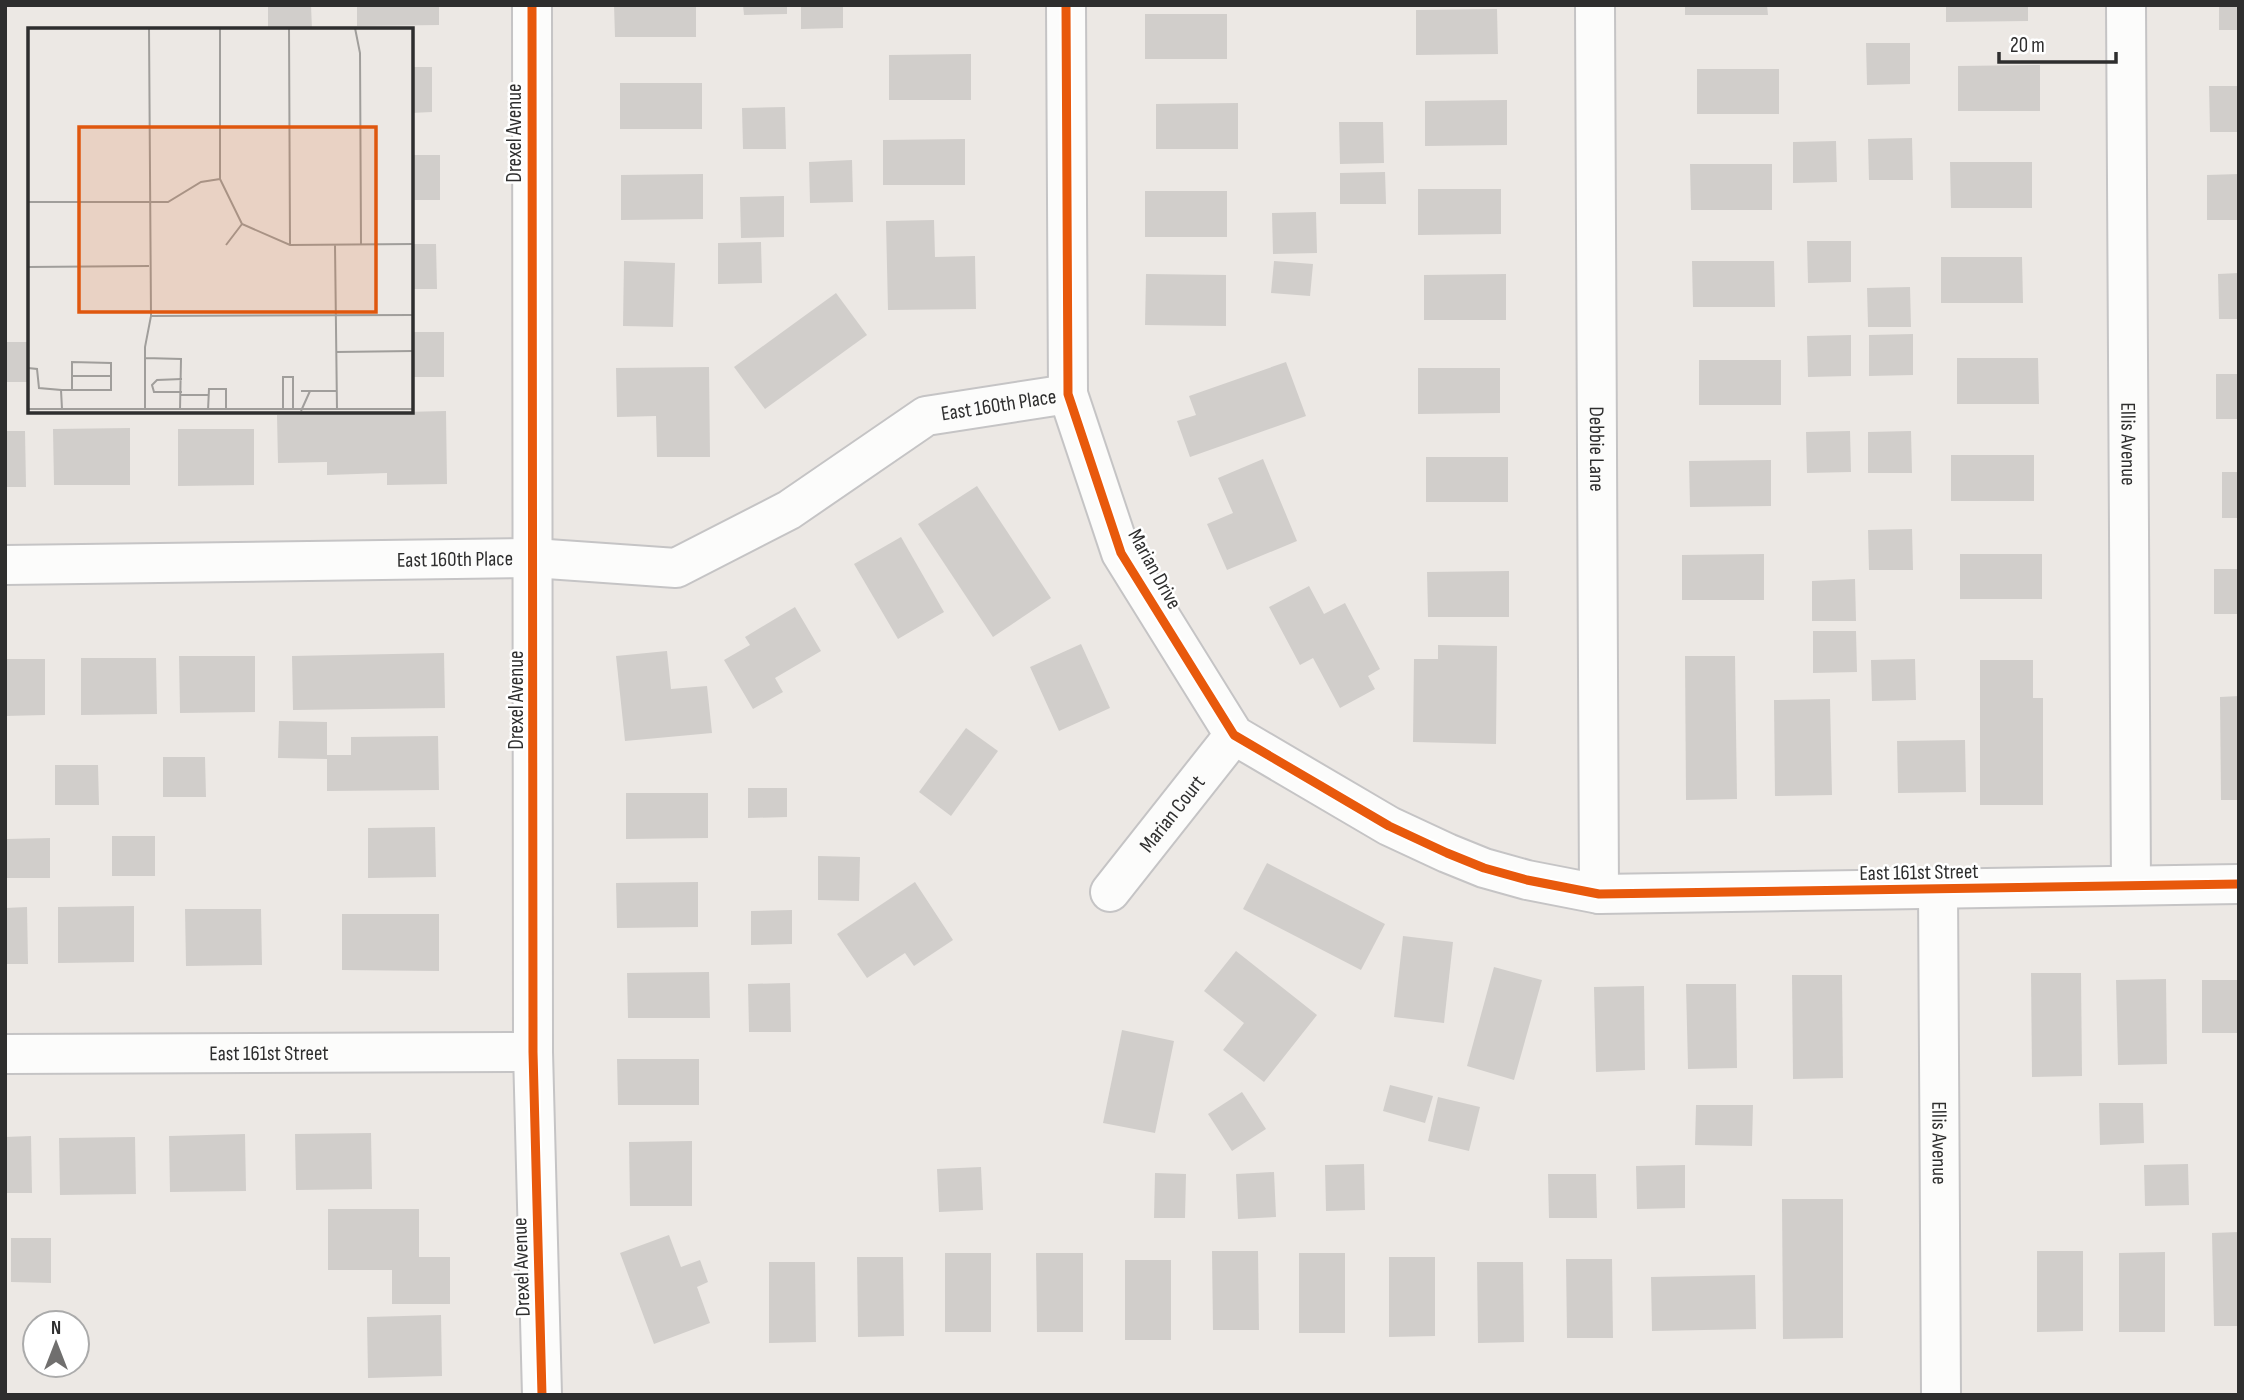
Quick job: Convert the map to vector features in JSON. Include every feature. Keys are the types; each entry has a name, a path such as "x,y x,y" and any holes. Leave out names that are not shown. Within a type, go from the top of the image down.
{"street":[{"name":"Drexel Avenue","path":"532,5 533,1052 542,1395"},
{"name":"Marian Drive","path":"1066,5 1068,394 1121,553 1234,735 1389,826 1447,853 1483,868 1527,880 1599,894"},
{"name":"Debbie Lane","path":"1595,5 1599,894"},
{"name":"Ellis Avenue","path":"2126,5 2131,885"},
{"name":"East 160th Place","path":"5,565 533,558 676,568 789,510 926,416 1068,394"},
{"name":"Marian Court","path":"1110,892 1234,735"},
{"name":"East 161st Street","path":"1599,894 2239,884"},
{"name":"Ellis Avenue","path":"1938,889 1941,1395"},
{"name":"East 161st Street","path":"5,1054 533,1052"}],"building":[{"path":"268,5 311,5 312,28 268,28"},
{"path":"357,5 439,5 439,25 357,26"},
{"path":"614,5 696,5 696,37 615,37"},
{"path":"743,5 787,5 787,14 744,15"},
{"path":"801,5 843,5 843,28 801,29"},
{"path":"1685,5 1767,5 1768,15 1685,15"},
{"path":"1946,5 2028,5 2028,21 1946,22"},
{"path":"2219,5 2239,5 2239,30 2219,30"},
{"path":"1497,9 1498,54 1416,55 1416,10"},
{"path":"1145,14 1227,14 1227,59 1145,59"},
{"path":"1866,43 1910,43 1910,84 1867,85"},
{"path":"971,54 971,100 889,100 889,55"},
{"path":"2040,65 2040,111 1958,111 1958,66"},
{"path":"413,67 432,67 432,112 413,113"},
{"path":"1697,69 1779,69 1779,114 1697,114"},
{"path":"620,83 702,83 702,129 620,129"},
{"path":"2209,86 2239,86 2239,132 2210,132"},
{"path":"1507,100 1507,145 1425,146 1425,101"},
{"path":"1238,103 1238,149 1156,149 1156,104"},
{"path":"785,107 786,149 743,149 742,108"},
{"path":"1339,122 1383,122 1384,163 1340,164"},
{"path":"1912,138 1913,180 1869,180 1868,139"},
{"path":"965,139 965,185 883,185 883,140"},
{"path":"1836,141 1837,182 1793,183 1793,142"},
{"path":"413,155 440,155 440,200 413,200"},
{"path":"852,160 853,202 810,203 809,162"},
{"path":"1950,162 2032,162 2032,208 1951,208"},
{"path":"1690,164 1772,164 1772,210 1691,210"},
{"path":"1385,172 1386,204 1340,204 1340,173"},
{"path":"703,174 703,219 621,220 621,175"},
{"path":"2239,174 2239,220 2207,220 2207,175"},
{"path":"1418,189 1501,189 1501,234 1418,235"},
{"path":"1145,191 1227,191 1227,237 1145,237"},
{"path":"784,196 784,237 741,238 740,197"},
{"path":"1316,212 1317,253 1273,254 1272,213"},
{"path":"934,220 935,257 975,256 976,309 888,310 886,221"},
{"path":"1807,241 1851,241 1851,282 1808,283"},
{"path":"761,242 762,283 718,284 718,243"},
{"path":"413,244 436,244 437,289 413,289"},
{"path":"1941,257 2022,257 2023,303 1941,303"},
{"path":"624,261 675,263 673,327 623,326"},
{"path":"1274,261 1313,264 1310,296 1271,293"},
{"path":"1692,261 1774,261 1775,307 1693,307"},
{"path":"2239,273 2239,319 2219,319 2218,274"},
{"path":"1146,274 1226,275 1226,326 1145,325"},
{"path":"1506,274 1506,320 1424,320 1424,275"},
{"path":"1910,287 1911,327 1868,327 1867,288"},
{"path":"836,293 867,335 765,409 734,367"},
{"path":"413,332 444,332 444,377 413,377"},
{"path":"1913,334 1913,375 1869,376 1869,335"},
{"path":"1851,335 1851,376 1808,377 1807,336"},
{"path":"6,342 28,342 28,382 7,382"},
{"path":"1957,358 2038,358 2039,404 1957,404"},
{"path":"1699,360 1781,360 1781,405 1699,405"},
{"path":"1286,362 1306,416 1190,457 1177,421 1196,415 1189,396"},
{"path":"709,367 710,457 657,457 656,416 617,417 616,368"},
{"path":"1418,368 1500,368 1500,413 1418,414"},
{"path":"2216,374 2239,374 2239,419 2216,419"},
{"path":"446,411 447,484 387,485 387,473 327,475 327,462 278,463 277,415"},
{"path":"130,428 130,485 54,485 53,429"},
{"path":"178,429 254,429 254,485 178,486"},
{"path":"5,431 25,431 26,487 5,487"},
{"path":"1850,431 1851,472 1807,473 1806,432"},
{"path":"1911,431 1912,473 1868,473 1868,432"},
{"path":"1951,455 2034,455 2034,501 1951,501"},
{"path":"1426,457 1508,457 1508,502 1426,502"},
{"path":"1263,459 1297,541 1227,570 1207,524 1233,513 1218,478"},
{"path":"1771,460 1771,506 1690,507 1689,461"},
{"path":"2222,472 2239,472 2239,518 2222,518"},
{"path":"977,486 1051,598 993,637 918,524"},
{"path":"1912,529 1913,570 1869,570 1868,530"},
{"path":"901,537 944,612 898,639 854,564"},
{"path":"1764,554 1764,600 1682,600 1682,555"},
{"path":"1960,554 2042,554 2042,599 1960,599"},
{"path":"2214,569 2239,569 2239,614 2214,614"},
{"path":"1509,571 1509,617 1428,617 1427,572"},
{"path":"1855,579 1856,621 1812,621 1812,581"},
{"path":"1309,586 1324,614 1345,603 1380,669 1368,676 1375,689 1340,708 1313,658 1300,665 1269,607"},
{"path":"795,607 821,651 775,678 783,692 753,709 724,660 750,645 745,637"},
{"path":"1813,631 1856,631 1857,672 1813,673"},
{"path":"1081,644 1110,708 1059,731 1030,667"},
{"path":"1438,645 1497,646 1496,744 1413,742 1414,659 1438,659"},
{"path":"667,651 671,689 707,686 712,733 625,741 616,656"},
{"path":"444,653 445,708 293,710 292,656"},
{"path":"179,656 255,656 255,712 180,713"},
{"path":"1685,656 1735,656 1737,799 1686,800"},
{"path":"81,658 156,658 157,714 81,715"},
{"path":"5,659 45,659 45,715 5,716"},
{"path":"1915,659 1916,700 1872,701 1871,660"},
{"path":"1980,660 2033,660 2033,698 2043,698 2043,805 1980,805"},
{"path":"2239,696 2239,800 2221,800 2220,697"},
{"path":"1830,699 1832,795 1775,796 1774,700"},
{"path":"279,721 327,722 327,755 351,755 351,737 438,736 439,790 327,791 327,759 278,758"},
{"path":"966,728 998,751 951,816 919,792"},
{"path":"1965,740 1966,792 1898,793 1897,741"},
{"path":"163,757 205,757 206,797 163,797"},
{"path":"55,765 98,765 99,805 55,805"},
{"path":"748,788 787,788 787,817 748,818"},
{"path":"626,793 708,793 708,838 626,839"},
{"path":"435,827 436,877 368,878 368,828"},
{"path":"112,836 155,836 155,876 112,876"},
{"path":"50,838 50,878 7,878 7,839"},
{"path":"818,856 860,857 859,901 818,900"},
{"path":"1267,863 1385,924 1361,970 1243,909"},
{"path":"698,882 698,927 617,928 616,883"},
{"path":"915,882 953,940 914,966 905,953 867,978 837,934"},
{"path":"134,906 134,962 58,963 58,907"},
{"path":"27,907 28,964 5,964 5,908"},
{"path":"185,909 261,909 262,965 186,966"},
{"path":"792,910 792,944 751,945 751,911"},
{"path":"342,914 439,914 439,971 342,970"},
{"path":"1403,936 1453,942 1444,1023 1394,1017"},
{"path":"1236,951 1317,1015 1264,1082 1223,1050 1244,1023 1204,991"},
{"path":"1494,967 1542,980 1514,1080 1467,1066"},
{"path":"709,972 710,1018 628,1018 627,973"},
{"path":"2031,973 2081,973 2082,1076 2032,1077"},
{"path":"1792,975 1842,975 1843,1078 1793,1079"},
{"path":"2166,979 2167,1064 2118,1065 2116,980"},
{"path":"2202,980 2239,980 2239,1033 2202,1033"},
{"path":"790,983 791,1032 749,1032 748,984"},
{"path":"1686,984 1736,984 1737,1068 1688,1069"},
{"path":"1644,986 1645,1070 1596,1072 1594,987"},
{"path":"1122,1030 1174,1041 1155,1133 1103,1123"},
{"path":"617,1059 699,1059 699,1105 618,1105"},
{"path":"1390,1085 1433,1096 1425,1123 1383,1111"},
{"path":"1242,1092 1266,1129 1232,1151 1208,1114"},
{"path":"1438,1097 1480,1107 1469,1151 1428,1141"},
{"path":"2099,1103 2143,1103 2144,1143 2100,1145"},
{"path":"1696,1105 1753,1105 1752,1146 1695,1145"},
{"path":"371,1133 372,1189 296,1190 295,1134"},
{"path":"245,1134 246,1191 170,1192 169,1136"},
{"path":"31,1136 32,1193 5,1193 5,1137"},
{"path":"135,1137 136,1194 60,1195 59,1138"},
{"path":"692,1141 692,1206 630,1206 629,1142"},
{"path":"1364,1164 1365,1210 1326,1211 1325,1165"},
{"path":"2188,1164 2189,1205 2145,1206 2144,1165"},
{"path":"1685,1165 1685,1208 1637,1209 1636,1166"},
{"path":"981,1167 983,1210 939,1212 937,1169"},
{"path":"1274,1172 1276,1217 1238,1219 1236,1174"},
{"path":"1155,1173 1186,1174 1185,1218 1154,1218"},
{"path":"1548,1174 1596,1174 1597,1218 1549,1218"},
{"path":"1782,1199 1843,1199 1843,1338 1783,1339"},
{"path":"328,1209 419,1209 419,1257 450,1257 450,1304 392,1304 392,1270 328,1270"},
{"path":"2239,1232 2239,1326 2214,1326 2212,1233"},
{"path":"669,1235 681,1267 700,1260 708,1282 697,1287 710,1323 654,1344 620,1253"},
{"path":"11,1238 51,1238 51,1283 11,1282"},
{"path":"1212,1251 1258,1251 1259,1330 1213,1330"},
{"path":"2037,1251 2083,1251 2083,1331 2037,1332"},
{"path":"2165,1252 2165,1332 2119,1332 2119,1253"},
{"path":"945,1253 991,1253 991,1332 945,1332"},
{"path":"1036,1253 1083,1253 1083,1332 1037,1332"},
{"path":"1299,1253 1345,1253 1345,1333 1299,1333"},
{"path":"857,1257 903,1257 904,1336 858,1337"},
{"path":"1389,1257 1435,1257 1435,1336 1389,1337"},
{"path":"1566,1259 1612,1259 1613,1338 1567,1338"},
{"path":"1125,1260 1171,1260 1171,1340 1125,1340"},
{"path":"769,1262 815,1262 816,1342 769,1343"},
{"path":"1477,1262 1523,1262 1524,1342 1478,1343"},
{"path":"1755,1275 1756,1329 1652,1331 1651,1277"},
{"path":"441,1315 442,1376 368,1378 367,1317"}],"cycle path":[{"path":"532,5 533,1052 542,1395"},
{"path":"1066,5 1068,394 1121,553 1234,735 1389,826 1447,853 1484,868 1527,880 1599,894 2239,884"}]}
